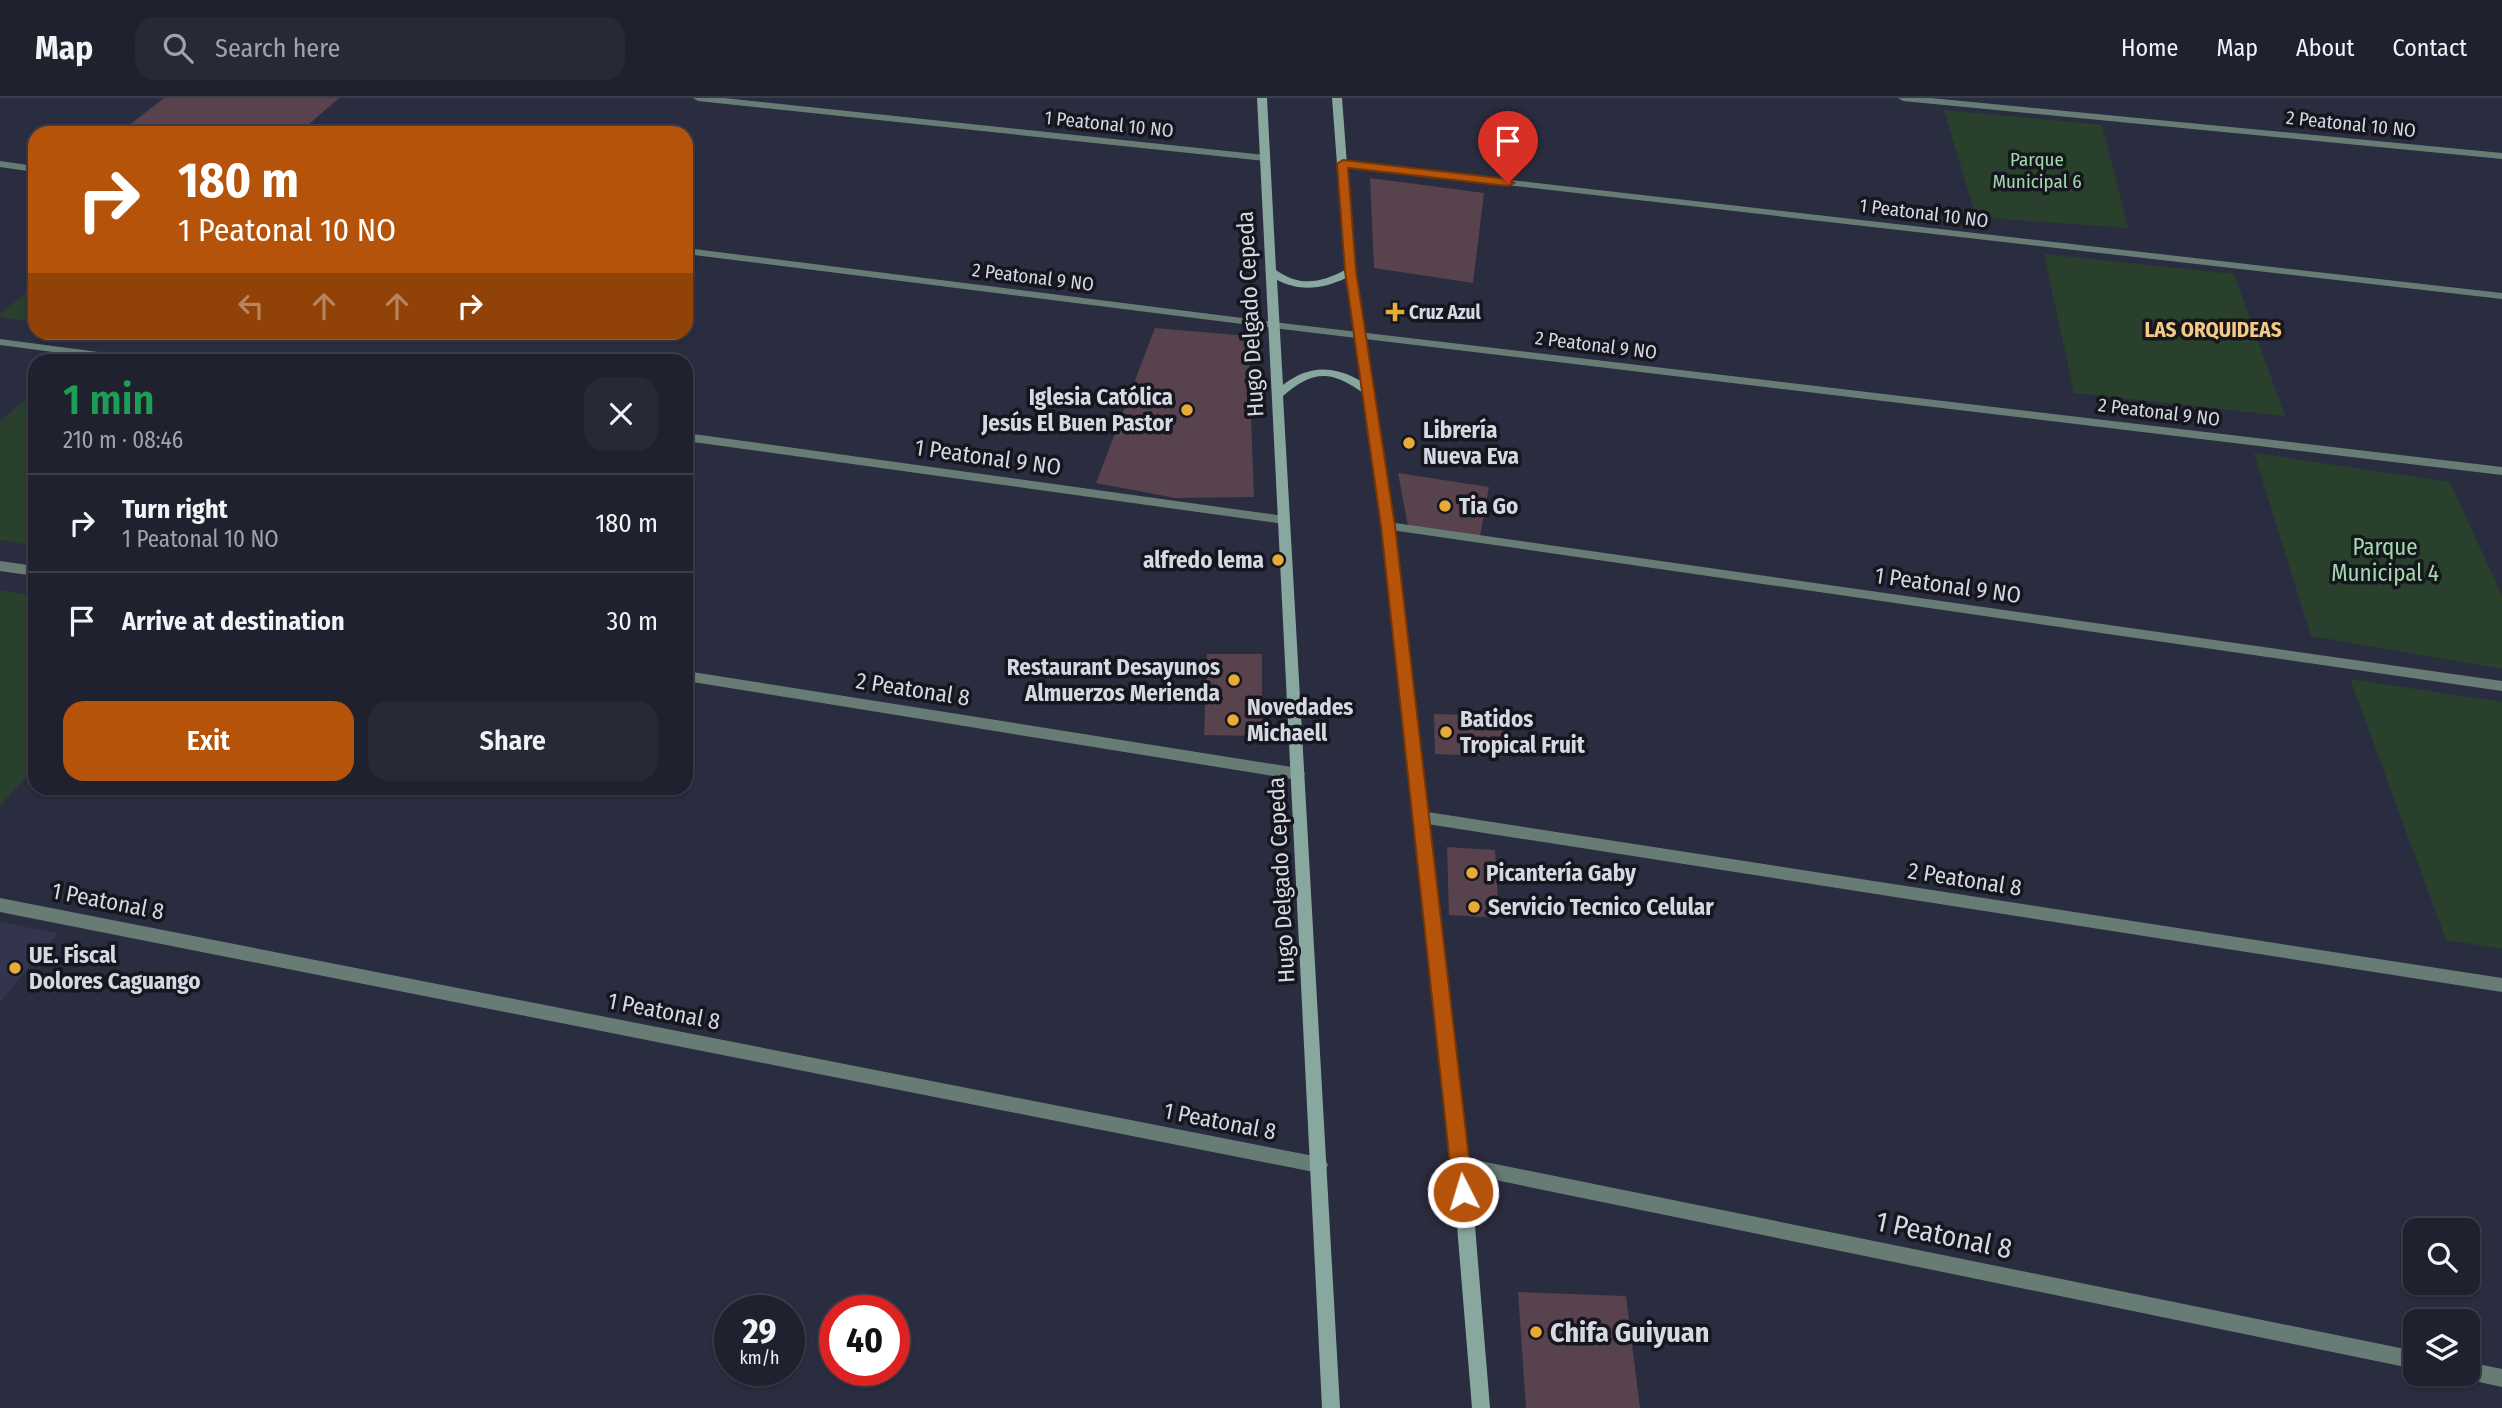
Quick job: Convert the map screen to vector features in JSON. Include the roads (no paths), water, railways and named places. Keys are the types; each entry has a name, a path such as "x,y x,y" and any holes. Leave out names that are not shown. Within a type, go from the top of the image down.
{"street":[{"name":"1 Peatonal 10 NO","path":"698,98 1265,158"},
{"name":"Hugo Delgado Cepeda","path":"1262,98 1331,1408"},
{"path":"1337,98 1350,271 1388,526 1461,1165 1481,1408"},
{"name":"2 Peatonal 10 NO","path":"1903,98 2502,156"},
{"path":"0,164 28,168"},
{"name":"1 Peatonal 10 NO","path":"1343,164 2502,296"},
{"name":"2 Peatonal 9 NO","path":"693,252 1273,325 2502,471"},
{"path":"1270,270 1283,281 1303,286 1322,285 1350,271"},
{"path":"0,342 91,354"},
{"path":"1277,396 1294,379 1312,372 1335,372 1352,379 1369,393"},
{"name":"1 Peatonal 9 NO","path":"693,438 1284,520"},
{"name":"1 Peatonal 9 NO","path":"1388,526 2502,685"},
{"path":"0,566 28,570"},
{"name":"2 Peatonal 8","path":"693,677 1298,774"},
{"name":"2 Peatonal 8","path":"1421,817 2502,985"},
{"name":"1 Peatonal 8","path":"0,905 1319,1165"},
{"name":"1 Peatonal 8","path":"1461,1165 2403,1358"},
{"path":"2480,1373 2502,1378"}],"place":[{"name":"Cruz Azul","path":"1395,312"},
{"name":"Iglesia Católica Jesús El Buen Pastor","path":"1187,410"},
{"name":"Librería Nueva Eva","path":"1409,443"},
{"name":"Tia Go","path":"1445,506"},
{"name":"alfredo lema","path":"1278,560"},
{"name":"Restaurant Desayunos Almuerzos Merienda","path":"1234,680"},
{"name":"Novedades Michaell","path":"1233,720"},
{"name":"Batidos Tropical Fruit","path":"1446,732"},
{"name":"Picantería Gaby","path":"1472,873"},
{"name":"Servicio Tecnico Celular","path":"1474,907"},
{"name":"UE. Fiscal Dolores Caguango","path":"15,968"},
{"name":"Chifa Guiyuan","path":"1536,1332"}],"district":[{"name":"LAS ORQUIDEAS","path":"2213,330"}],"park label":[{"name":"Parque Municipal 6","path":"2037,170"},
{"name":"Parque Municipal 4","path":"2385,560"}]}
